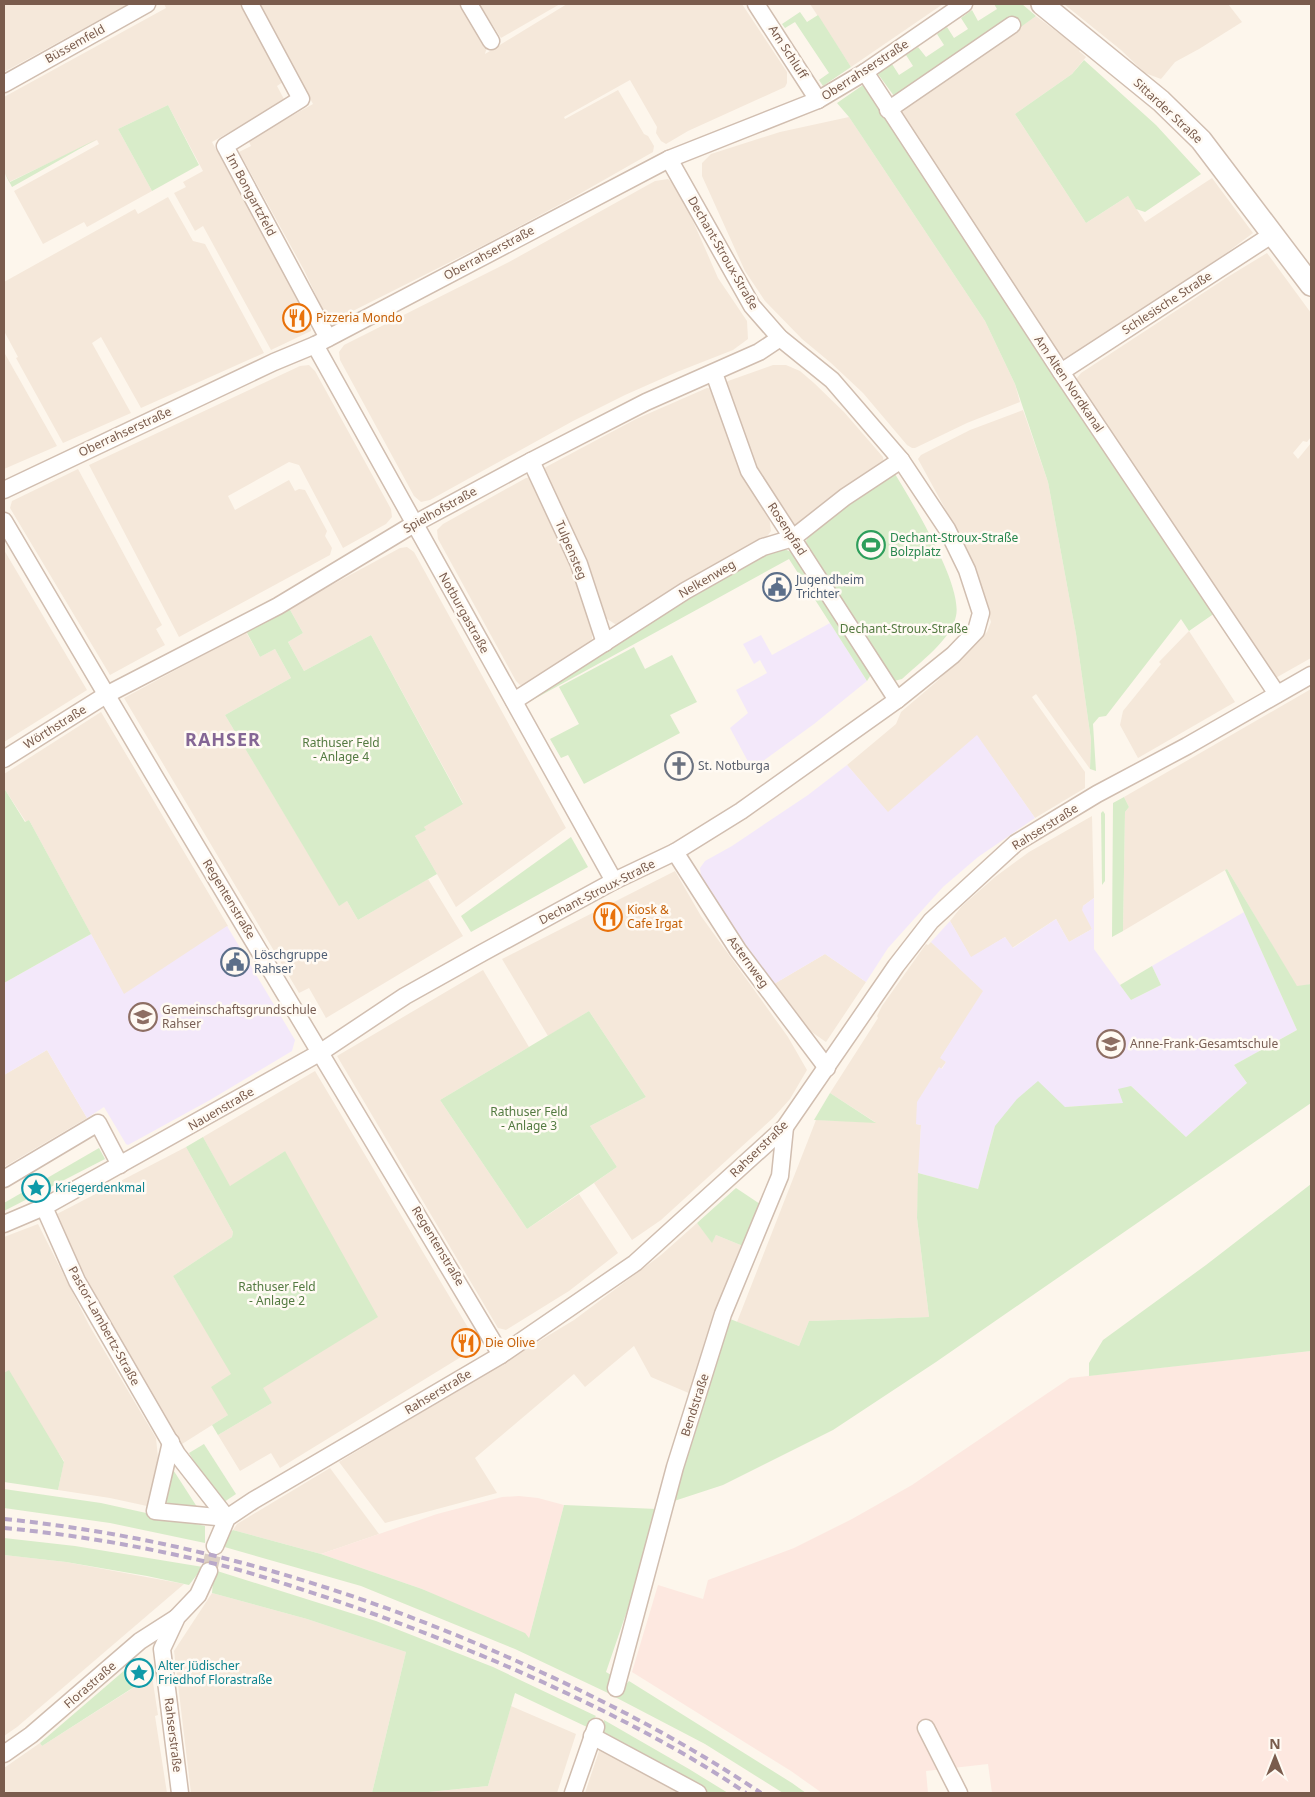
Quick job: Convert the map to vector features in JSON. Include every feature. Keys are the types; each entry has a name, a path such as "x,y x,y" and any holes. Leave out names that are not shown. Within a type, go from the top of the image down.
{"street":[{"name":"Büssemfeld","path":"4,84 147,4"},
{"name":"Im Bongartzfeld","path":"250,4 301,99 226,146 322,341"},
{"path":"469,4 491,41"},
{"name":"Am Schluff","path":"756,4 818,100"},
{"name":"Oberrahserstraße","path":"4,490 322,341 669,159 818,100 865,72 964,4"},
{"name":"Sittarder Straße","path":"1042,4 1161,101 1201,140 1311,285"},
{"path":"888,110 1012,25"},
{"name":"Am Alten Nordkanal","path":"865,72 888,110 1061,372 1277,694"},
{"name":"Dechant-Stroux-Straße","path":"321,1052 405,996 614,881 675,852 741,811 897,700 953,655 976,631 981,613 967,570 947,529 901,460 832,380 780,338 752,306 669,159"},
{"name":"Schlesische Straße","path":"1061,372 1273,234"},
{"name":"Spielhofstraße","path":"106,695 278,606 414,524 530,461 646,402 760,352 780,338"},
{"name":"Notburgastraße","path":"322,341 414,524 614,881"},
{"name":"Rosenpfad","path":"714,373 749,470 897,700"},
{"name":"Nelkenweg","path":"514,701 685,591 763,546 793,538 845,497 901,460"},
{"name":"Tulpensteg","path":"530,461 580,564 605,643"},
{"name":"Regentenstraße","path":"4,521 106,695 501,1354"},
{"name":"Rahserstraße","path":"227,1518 254,1500 501,1354 635,1263 785,1127 896,966 931,921 1016,843 1097,794 1187,746 1311,675"},
{"name":"Wörthstraße","path":"4,759 106,695"},
{"name":"Asternweg","path":"675,852 738,950 827,1068"},
{"name":"Nauenstraße","path":"4,1224 44,1207 321,1052"},
{"path":"4,1179 98,1122 120,1165"},
{"name":"Bendstraße","path":"616,1688 675,1467 723,1314 780,1176 785,1127"},
{"name":"Pastor-Lambertz-Straße","path":"44,1207 77,1281 177,1454 227,1518"},
{"path":"171,1442 155,1511 227,1518 215,1546"},
{"name":"Rahserstraße","path":"180,1793 162,1649 177,1617 198,1595 209,1571"},
{"name":"Florastraße","path":"4,1754 31,1735 140,1641 177,1617"},
{"path":"926,1728 959,1793"},
{"path":"573,1793 594,1730 698,1793"}],"shaded area":[{"path":"4,4 128,4 4,72"},
{"path":"164,4 240,4 283,82 277,86 285,101 212,142 297,297 311,329 311,331 271,350 203,226 195,231 174,193 186,187 183,182 203,171 168,105 118,129 152,191 87,227 84,222 43,244 14,191 99,144 97,140 9,182 4,171 4,97 166,8"},
{"path":"258,4 464,4 488,43 485,54 567,4 742,4 787,72 787,83 785,87 688,131 666,144 661,141 656,133 657,127 630,80 564,117 565,119 618,90 644,134 648,136 654,146 653,152 488,243 329,323 304,270 239,152 251,146 248,140 313,104"},
{"path":"479,4 560,4 501,38"},
{"path":"810,4 943,4 851,67"},
{"path":"1064,4 1228,4 1242,22 1175,62 1161,79 1145,73 1121,50"},
{"path":"1036,16 1081,49 1079,51 1086,57 1072,74 1015,114 1086,223 1128,196 1145,222 1212,178 1253,233 1225,254 1070,357 1065,358 1059,357 895,113"},
{"path":"849,117 985,321 1015,384 1020,402 967,423 915,448 907,445 863,393 802,339 765,301 745,271 702,176 702,163 711,154 780,132"},
{"path":"668,179 678,187 718,278 747,321 748,339 733,350 625,395 573,421 430,500 421,502 414,496 340,360 339,352 344,345 509,262 655,181"},
{"path":"168,197 193,241 205,244 264,353 141,408 101,337 92,343 131,413 63,443 16,358 18,357 4,331 4,282 135,209 138,214"},
{"path":"1267,253 1311,313 1311,437 1307,442 1303,441 1293,453 1298,459 1311,443 1311,658 1272,680 1075,385 1076,379 1081,373"},
{"path":"4,352 57,446 4,469"},
{"path":"309,365 315,371 391,509 392,517 386,524 343,548 299,465 289,462 228,496 235,510 289,480 295,491 299,489 305,490 327,531 325,536 332,548 330,555 179,637 89,465 300,366"},
{"path":"773,365 786,365 800,371 814,383 844,412 883,457 884,463 795,527 760,482 724,384"},
{"path":"707,388 714,389 769,515 771,531 762,543 629,623 615,624 601,615 542,471 546,467 636,419"},
{"path":"1023,410 1048,482 1076,634 1091,740 1090,769 1036,694 1032,697 1085,772 1085,788 1035,818 977,736 888,813 847,765 896,724 901,712 935,683 987,632 991,622 978,579 961,538 918,459 921,455 970,430"},
{"path":"78,469 162,625 156,629 165,645 110,675 10,508 12,501"},
{"path":"532,477 536,481 592,616 592,639 581,653 526,685 520,685 516,681 438,539 437,530 443,524 526,478"},
{"path":"407,547 414,552 566,828 456,907 415,836 425,830 424,827 463,803 371,635 304,671 288,642 303,633 289,608 400,548"},
{"path":"4,550 87,690 4,742"},
{"path":"830,623 867,681 814,724 752,769 730,728 748,713 736,690 767,673 760,660 754,664 743,644 761,635 772,655"},
{"path":"1189,631 1235,702 1138,758 1120,725 1123,711 1161,664 1159,662"},
{"path":"246,632 260,657 275,649 291,678 225,715 339,905 347,901 358,920 428,879 463,936 326,1018 309,988 299,993 124,698"},
{"path":"1311,689 1311,984 1297,987 1227,869 1123,931 1125,812 1129,807 1124,797"},
{"path":"101,712 228,926 124,995 29,820 26,822 4,788 4,774"},
{"path":"977,735 1035,818 978,857 943,887 888,948 866,982 825,954 774,984 718,906 701,877 700,868 705,861 732,846 808,795 847,765 888,812"},
{"path":"1092,816 1094,898 1083,906 1092,929 1069,942 1056,919 1012,948 1005,937 971,958 950,921 962,906 995,877 1029,852"},
{"path":"675,871 701,916 788,1037 807,1070 790,1099 773,1118 661,1220 632,1240 594,1183 617,1167 590,1126 646,1097 589,1011 548,1036 502,959"},
{"name":"Anne-Frank-Gesamtschule","path":"1094,898 1094,949 1131,1000 1161,985 1152,966 1244,912 1297,1030 1234,1065 1247,1083 1186,1137 1131,1086 1124,1103 1065,1107 995,1126 978,1189 918,1173 921,1125 916,1124 917,1102 939,1067 942,1069 946,1062 940,1058 983,991 931,942 950,921 971,957 1005,937 1013,948 1056,919 1069,942 1092,929 1082,910 1083,906"},
{"name":"Gemeinschaftsgrundschule Rahser","path":"227,926 295,1040 292,1051 210,1100 128,1145 104,1107 87,1118 47,1050 4,1075 4,983 91,934 124,994"},
{"path":"931,942 984,991 941,1057 946,1062 941,1069 939,1068 916,1124 921,1125 917,1218 929,1317 809,1321 799,1346 737,1322 816,1120 875,1122 830,1093 878,1018 877,1016 882,1006 926,944 928,945"},
{"path":"825,954 866,982 826,1042 806,1028 774,984"},
{"path":"483,970 529,1047 440,1100 527,1229 579,1194 618,1253 569,1291 506,1330 498,1328 337,1056"},
{"path":"47,1050 87,1118 4,1167 4,1075"},
{"path":"315,1071 476,1341 474,1349 280,1468 271,1453 240,1471 218,1435 272,1403 262,1389 285,1151 230,1187 203,1137"},
{"path":"186,1147 233,1232 232,1237 173,1276 232,1374 228,1415 182,1444 105,1316 55,1215"},
{"path":"697,1223 712,1242 716,1235 743,1246 691,1394 651,1377 634,1346 585,1387 574,1374 475,1458 497,1493 385,1523 339,1462 574,1320 661,1255"},
{"path":"38,1224 89,1325 156,1438 158,1458 147,1506 58,1490 64,1461 4,1373 4,1237"},
{"path":"1311,1351 1311,1793 992,1793 988,1764 926,1771 928,1793 822,1793 791,1771 632,1672 658,1585 703,1599 708,1580 794,1548 852,1519 912,1485 1070,1378"},
{"path":"330,1468 379,1534 321,1554 233,1530 237,1524"},
{"path":"502,1497 538,1498 564,1505 529,1638 422,1589 321,1554 437,1514"},
{"path":"4,1555 66,1562 184,1584 17,1727 4,1736"},
{"path":"212,1593 307,1619 406,1652 372,1793 191,1793 174,1651"},
{"path":"152,1676 158,1715 155,1716 167,1793 4,1793 4,1768 40,1743 42,1746"},
{"path":"511,1706 576,1734 557,1793 419,1793 488,1786"},
{"path":"601,1745 690,1793 585,1793"}],"green space":[{"path":"994,4 1022,4 1036,16 1018,29 894,96 878,74 892,64 899,75 913,66 906,55 918,47 926,57 944,45 937,34 947,27 954,38 968,29 961,18 972,10 978,21 997,9"},
{"path":"800,12 807,22 818,15 851,67 823,86 819,80 829,73 795,22 785,28 782,24"},
{"path":"1084,60 1156,125 1201,174 1145,212 1136,209 1128,196 1086,223 1015,114 1072,74"},
{"path":"863,85 1215,613 1189,631 1181,619 1106,716 1099,717 1093,724 1096,771 1090,769 1091,740 1076,634 1048,482 1015,384 985,321 849,117 837,103"},
{"path":"168,105 199,165 152,191 118,129"},
{"path":"97,139 12,187 4,172 10,182"},
{"name":"Dechant-Stroux-Straße Bolzplatz","path":"890,473 895,474 934,544 952,585 956,602 956,616 953,625 942,642 902,679 894,681 808,554 806,541 814,527"},
{"path":"782,548 798,555 872,673 867,681 789,559 527,703 526,700 713,580 765,551"},
{"name":"Rathuser Feld - Anlage 4","path":"289,608 303,633 288,642 304,671 371,635 463,804 424,827 426,830 415,836 437,874 358,920 347,901 339,906 225,715 291,678 275,649 260,657 246,631"},
{"path":"634,647 645,669 672,655 697,702 670,715 680,733 584,784 568,755 561,758 550,739 579,724 559,687"},
{"path":"4,788 25,822 29,820 91,934 4,983"},
{"path":"1124,797 1129,807 1125,812 1123,931 1112,937 1113,803"},
{"path":"1103,811 1105,814 1105,881 1102,885 1101,813"},
{"path":"571,837 588,867 471,932 461,916"},
{"path":"1227,869 1297,986 1311,984 1311,1103 936,1362 833,1430 723,1485 668,1503 725,1317 799,1346 809,1321 929,1317 917,1218 918,1173 978,1189 995,1126 1017,1099 1038,1081 1065,1107 1123,1103 1118,1089 1131,1086 1186,1137 1247,1083 1234,1065 1297,1030 1225,870"},
{"path":"1152,966 1161,985 1131,1000 1120,985"},
{"name":"Rathuser Feld - Anlage 3","path":"589,1011 646,1097 590,1126 617,1167 527,1229 440,1100"},
{"path":"830,1093 876,1123 814,1120"},
{"name":"Rathuser Feld - Anlage 2","path":"203,1137 230,1186 285,1151 378,1317 263,1388 272,1403 218,1435 212,1425 228,1415 211,1387 231,1374 173,1276 232,1237 233,1232 186,1147"},
{"path":"99,1148 105,1159 4,1211 4,1203"},
{"path":"1311,1184 1311,1351 1089,1376 1089,1363 1103,1340 1206,1265"},
{"path":"736,1188 760,1204 743,1246 716,1235 712,1243 697,1223"},
{"path":"9,1370 64,1462 58,1490 4,1482 4,1373"},
{"path":"204,1444 236,1494 221,1504 189,1453"},
{"path":"170,1465 199,1510 162,1505"},
{"path":"4,1489 101,1503 205,1526 205,1543 110,1523 4,1508"},
{"path":"564,1505 657,1509 653,1535 606,1672 613,1676 608,1693 515,1649 361,1586 221,1546 227,1535 233,1530 321,1554 422,1589 525,1633 529,1638"},
{"path":"4,1538 75,1546 203,1567 189,1585 66,1562 4,1555"},
{"path":"214,1570 376,1621 493,1667 596,1716 587,1727 515,1693 488,1786 419,1793 372,1793 406,1652 307,1619 212,1593"},
{"path":"140,1657 145,1659 148,1678 42,1746 40,1743"},
{"path":"629,1681 806,1793 783,1793 705,1744 615,1697"},
{"path":"604,1720 728,1793 707,1793 599,1735"}],"tunnel":[{"path":"209,1571 215,1546"}],"railway":[{"path":"4,1519 71,1527 203,1553 268,1570 396,1612 459,1636 583,1692 674,1739 761,1793"},
{"path":"4,1528 90,1539 204,1561 269,1579 357,1608 460,1647 563,1692 670,1746 746,1793"}],"place":[{"name":"Pizzeria Mondo","path":"297,318"},
{"name":"Dechant-Stroux-Straße Bolzplatz","path":"871,545"},
{"name":"Jugendheim Trichter","path":"777,587"},
{"name":"St. Notburga","path":"679,766"},
{"name":"Kiosk & Cafe Irgat","path":"608,917"},
{"name":"Löschgruppe Rahser","path":"235,962"},
{"name":"Gemeinschaftsgrundschule Rahser","path":"143,1017"},
{"name":"Anne-Frank-Gesamtschule","path":"1111,1044"},
{"name":"Kriegerdenkmal","path":"36,1188"},
{"name":"Die Olive","path":"466,1343"},
{"name":"Alter Jüdischer Friedhof Florastraße","path":"139,1673"}],"district":[{"name":"RAHSER","path":"223,740"}]}
